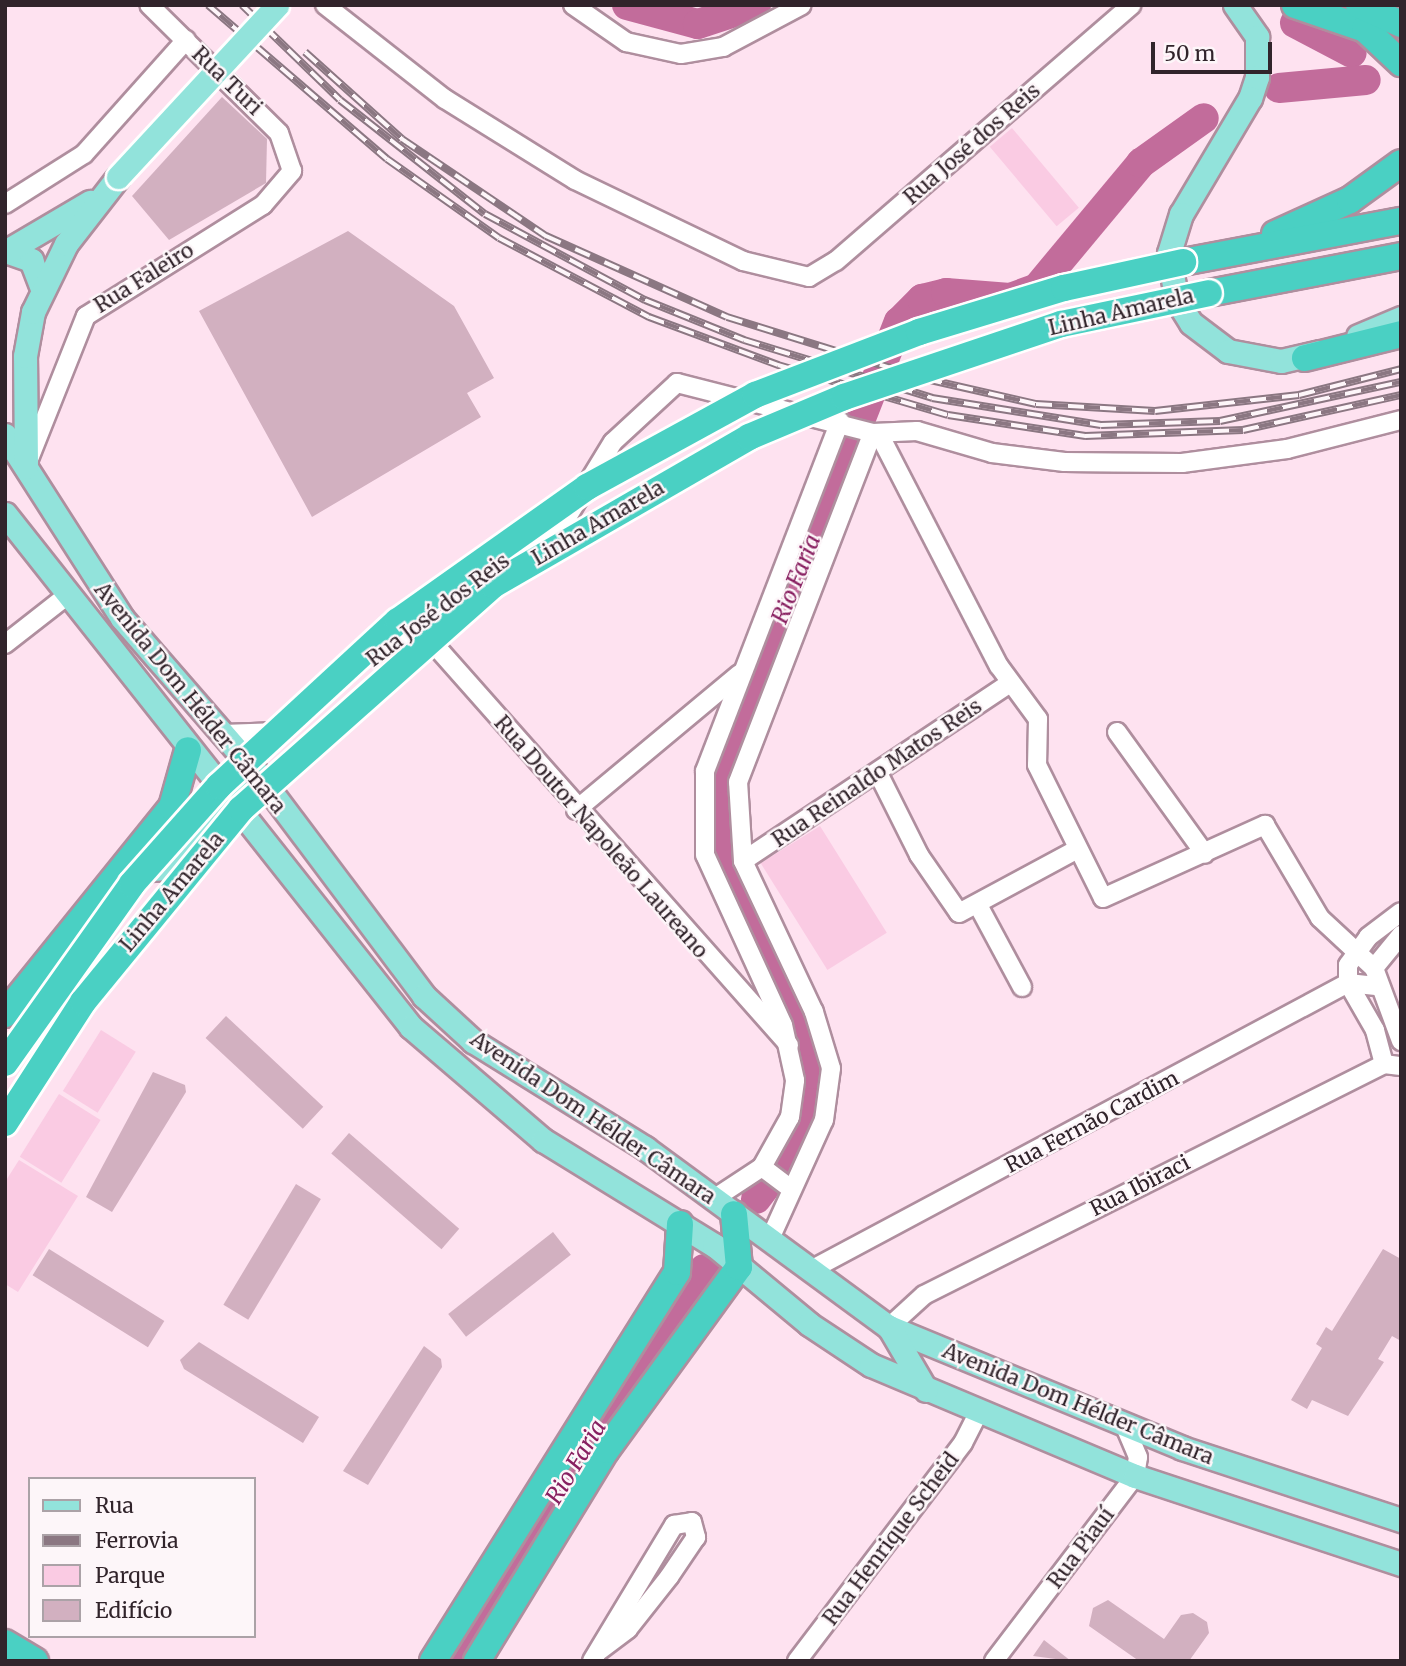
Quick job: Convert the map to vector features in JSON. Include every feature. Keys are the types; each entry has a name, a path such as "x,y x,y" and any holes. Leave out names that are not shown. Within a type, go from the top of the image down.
{"highway":[{"path":"1295,5 1365,29 1401,63"},
{"path":"1359,5 1401,24"},
{"path":"1244,249 1350,200 1401,163"},
{"name":"Linha Amarela","path":"5,1063 132,884 219,786 398,621 587,487 755,395 894,341 1065,288 1244,249 1401,221"},
{"name":"Linha Amarela","path":"5,1123 83,1002 241,809 493,585 749,437 844,397 1061,324 1209,292 1401,256"},
{"path":"1303,275 1401,270"},
{"path":"1305,358 1401,334"},
{"path":"5,1014 178,795 188,750"},
{"path":"477,1661 606,1450 739,1267 724,1206"},
{"path":"433,1661 677,1272 680,1224"},
{"path":"5,1643 35,1661"}],"main road":[{"path":"15,471 24,356 42,289 101,194 277,5"},
{"path":"1235,5 1257,37 1256,77 1250,98 1181,215 1170,274 1176,299 1207,339 1258,361 1305,358 1401,318"},
{"path":"7,251 101,194"},
{"path":"7,251 31,260 42,289"},
{"name":"Avenida Dom Hélder Câmara","path":"5,435 15,471 98,586 256,772 424,996 515,1072 645,1148 809,1271 889,1327 1125,1426 1401,1520"},
{"name":"Avenida Dom Hélder Câmara","path":"5,514 188,750 411,1027 543,1140 680,1224 852,1354 978,1413 1135,1476 1401,1564"},
{"path":"146,838 143,852 150,869 169,868 229,798 238,752"},
{"path":"889,1327 926,1390"}],"street":[{"name":"Rua Turi","path":"149,5 279,133 292,165"},
{"path":"325,5 356,30"},
{"path":"346,5 356,30"},
{"path":"573,5 626,42 681,54 723,47 802,5"},
{"name":"Rua José dos Reis","path":"356,30 483,126 575,180 743,261 809,277 836,261 1132,5"},
{"path":"5,204 85,154 186,40"},
{"name":"Rua Faleiro","path":"15,471 86,316 263,205 286,183 292,165"},
{"name":"Rua José dos Reis","path":"256,772 293,729 416,624 562,521 613,442 670,386 698,386 861,428"},
{"path":"861,428 917,431 992,453 1064,462 1182,463 1287,449 1401,420"},
{"path":"769,1241 775,1177 790,1117 795,1080 789,1045 705,855 705,771 739,674 861,428"},
{"path":"861,428 892,468 1010,683 1036,714 1042,733 1034,748 1076,850 1103,898 1205,853 1258,826 1270,829 1320,918 1358,949 1375,977 1401,1041"},
{"path":"724,1206 775,1177 824,1120 831,1068 814,1012 743,861 736,809 745,756 861,428"},
{"path":"5,644 69,594"},
{"name":"Rua Doutor Napoleão Laureano","path":"416,624 576,810 789,1045"},
{"path":"576,810 739,674"},
{"name":"Rua Reinaldo Matos Reis","path":"743,861 1010,683"},
{"path":"223,734 293,729"},
{"path":"1117,732 1205,853"},
{"path":"878,773 947,904 965,914 1076,850"},
{"path":"979,907 1022,987"},
{"path":"1392,1065 1348,983 1348,965 1358,949 1401,912"},
{"path":"1348,983 1375,977 1401,935"},
{"name":"Rua Fernão Cardim","path":"809,1271 1348,983"},
{"name":"Rua Ibiraci","path":"889,1327 924,1295 1392,1065"},
{"name":"Rua Henrique Scheid","path":"797,1661 964,1443 978,1413"},
{"path":"1125,1426 1138,1457 1135,1476"},
{"name":"Rua Piauí","path":"993,1661 1135,1476"},
{"path":"692,1522 696,1537 676,1568 628,1629 596,1656 674,1525 692,1522"}],"green space":[{"path":"1012,128 1079,208 1057,226 990,147"},
{"path":"820,826 887,933 827,970 761,863"},
{"path":"101,1030 136,1052 98,1113 63,1091"},
{"path":"59,1094 101,1120 61,1183 20,1157"},
{"path":"19,1160 78,1196 18,1292 5,1284 5,1182"}],"building":[{"path":"222,97 267,139 266,183 169,240 132,196"},
{"path":"348,231 454,306 494,378 467,393 481,417 312,517 199,311"},
{"path":"226,1016 323,1107 303,1129 206,1038"},
{"path":"153,1072 185,1085 186,1092 112,1212 86,1197"},
{"path":"349,1133 459,1229 441,1249 331,1153"},
{"path":"296,1184 321,1199 248,1320 223,1305"},
{"path":"553,1232 571,1255 466,1337 448,1314"},
{"path":"49,1249 164,1321 148,1347 33,1275"},
{"path":"1383,1249 1401,1259 1401,1341 1392,1336 1378,1359 1384,1362 1348,1416 1312,1400 1307,1409 1291,1400 1322,1348 1316,1344 1326,1327 1332,1331"},
{"path":"199,1342 319,1417 303,1443 184,1369 180,1360"},
{"path":"424,1346 441,1359 442,1367 368,1485 343,1471"},
{"path":"1108,1600 1164,1639 1181,1615 1193,1613 1207,1622 1209,1633 1189,1661 1139,1661 1089,1626 1093,1608"},
{"path":"1044,1640 1071,1661 1033,1656"}],"waterway":[{"path":"627,5 698,24 756,5"},
{"path":"1295,23 1352,53"},
{"name":"Rio Faria","path":"1279,88 1366,80"},
{"name":"Rio Faria","path":"756,1199 799,1143 812,1074 806,1041 726,860 720,778 899,322 922,299 946,293 1010,298 1037,288 1141,163 1204,118"},
{"name":"Rio Faria","path":"456,1661 622,1385 704,1269"}],"railway":[{"path":"208,5 387,159 499,238 649,317 778,365 948,415 1085,436 1243,430 1401,395"},
{"path":"242,5 340,100 485,214 645,300 744,340 932,398 1101,425 1220,421 1401,382"},
{"path":"305,52 402,139 546,236 727,317 926,379 1036,404 1155,411 1299,395 1401,369"}]}
